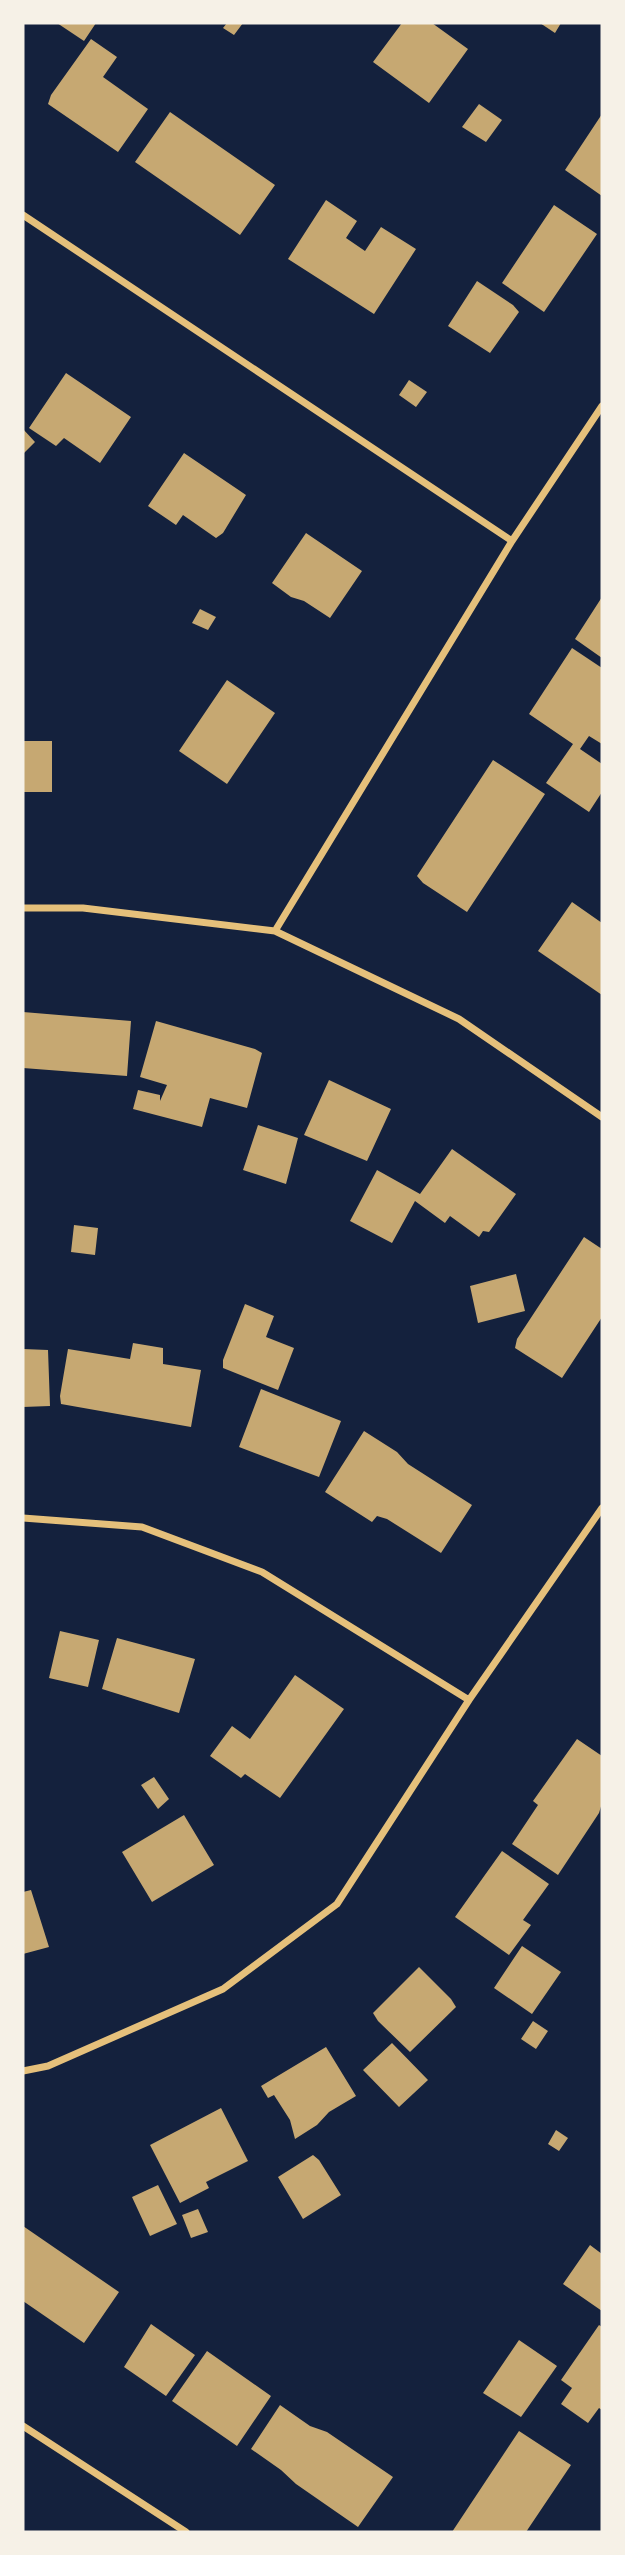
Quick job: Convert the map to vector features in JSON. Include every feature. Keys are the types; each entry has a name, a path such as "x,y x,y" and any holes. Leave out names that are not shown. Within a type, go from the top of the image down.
{"street":[{"path":"23,215 512,541"},
{"path":"275,931 512,541 602,406"},
{"path":"23,908 83,908 275,931 459,1019 602,1117"},
{"path":"23,2071 48,2066 223,1989 337,1904 469,1700 602,1508"},
{"path":"23,1518 142,1527 262,1572 469,1700"},
{"path":"23,2426 186,2532"}],"building":[{"path":"57,23 96,23 84,41"},
{"path":"227,23 243,23 234,35 223,28"},
{"path":"402,23 432,23 468,49 429,103 373,62"},
{"path":"540,23 561,23 555,33"},
{"path":"91,39 117,57 103,77 148,109 118,152 48,104 51,95"},
{"path":"479,104 502,120 486,142 462,127"},
{"path":"170,112 275,185 240,235 135,162"},
{"path":"602,114 602,196 565,170"},
{"path":"326,200 357,221 346,238 365,251 381,227 416,249 374,314 288,259"},
{"path":"554,205 597,234 544,312 502,283"},
{"path":"477,281 519,312 490,353 448,326"},
{"path":"66,373 131,417 100,463 64,438 56,446 29,428"},
{"path":"409,380 427,392 416,407 399,395"},
{"path":"23,429 35,442 23,454"},
{"path":"184,453 246,495 223,533 216,538 183,515 176,525 148,506"},
{"path":"306,533 362,571 330,618 304,601 291,597 272,583"},
{"path":"602,597 602,658 575,639"},
{"path":"200,609 216,617 208,630 192,623"},
{"path":"572,648 602,668 602,744 589,736 580,749 602,764 602,792 589,812 546,783 573,744 529,714"},
{"path":"227,680 275,713 227,784 179,751"},
{"path":"23,741 52,741 52,792 23,792"},
{"path":"493,760 545,794 467,912 423,883 417,876"},
{"path":"572,902 602,923 602,995 538,951"},
{"path":"23,1012 131,1021 127,1076 23,1068"},
{"path":"156,1021 262,1053 247,1108 210,1098 202,1127 133,1109 138,1090 160,1095 160,1101 167,1085 140,1077"},
{"path":"329,1080 391,1109 367,1161 304,1135"},
{"path":"258,1125 298,1138 286,1184 243,1170"},
{"path":"452,1149 516,1194 489,1232 483,1231 479,1237 450,1216 445,1223 415,1201 392,1243 350,1221 377,1170 420,1194"},
{"path":"74,1225 98,1228 95,1255 71,1252"},
{"path":"584,1237 602,1249 602,1317 562,1378 515,1348 517,1339"},
{"path":"516,1274 525,1311 478,1323 470,1286"},
{"path":"245,1304 274,1316 266,1337 294,1348 278,1390 223,1368 223,1360"},
{"path":"133,1343 163,1348 163,1364 201,1370 191,1427 61,1404 68,1349 130,1359"},
{"path":"23,1349 48,1350 50,1406 23,1407"},
{"path":"261,1389 341,1421 319,1477 239,1447"},
{"path":"364,1431 397,1452 408,1464 472,1505 441,1553 387,1519 377,1516 372,1522 325,1492"},
{"path":"60,1631 99,1640 88,1687 49,1678"},
{"path":"117,1638 195,1659 179,1713 102,1689"},
{"path":"295,1675 344,1709 280,1798 245,1774 241,1778 210,1756 232,1726 250,1739"},
{"path":"577,1739 602,1756 602,1803 599,1813 558,1875 512,1844 538,1805 533,1801"},
{"path":"154,1777 169,1799 158,1809 141,1785"},
{"path":"184,1815 214,1865 152,1902 122,1852"},
{"path":"502,1851 549,1884 523,1920 531,1925 509,1955 455,1917"},
{"path":"31,1890 49,1947 23,1954 23,1892"},
{"path":"522,1946 561,1972 532,2014 494,1988"},
{"path":"419,1967 456,2007 410,2052 373,2013"},
{"path":"533,2021 548,2031 536,2049 521,2039"},
{"path":"392,2043 428,2080 399,2107 363,2070"},
{"path":"326,2047 356,2096 329,2112 317,2125 295,2139 290,2120 274,2095 268,2098 261,2086"},
{"path":"221,2108 248,2161 206,2182 209,2188 180,2203 150,2145"},
{"path":"556,2130 568,2138 559,2151 548,2144"},
{"path":"313,2155 341,2195 303,2219 278,2177"},
{"path":"158,2185 177,2224 150,2236 132,2197"},
{"path":"198,2209 208,2232 191,2238 182,2215"},
{"path":"23,2226 119,2292 84,2343 23,2301"},
{"path":"590,2245 602,2254 602,2311 563,2284"},
{"path":"151,2324 195,2355 166,2396 124,2367"},
{"path":"599,2325 602,2327 602,2410 599,2408 588,2423 561,2404 572,2388 561,2380"},
{"path":"519,2340 557,2366 521,2417 483,2393"},
{"path":"207,2351 271,2396 237,2446 172,2401"},
{"path":"280,2405 310,2426 327,2432 393,2477 358,2527 251,2449"},
{"path":"519,2431 571,2465 526,2532 452,2532"}]}
